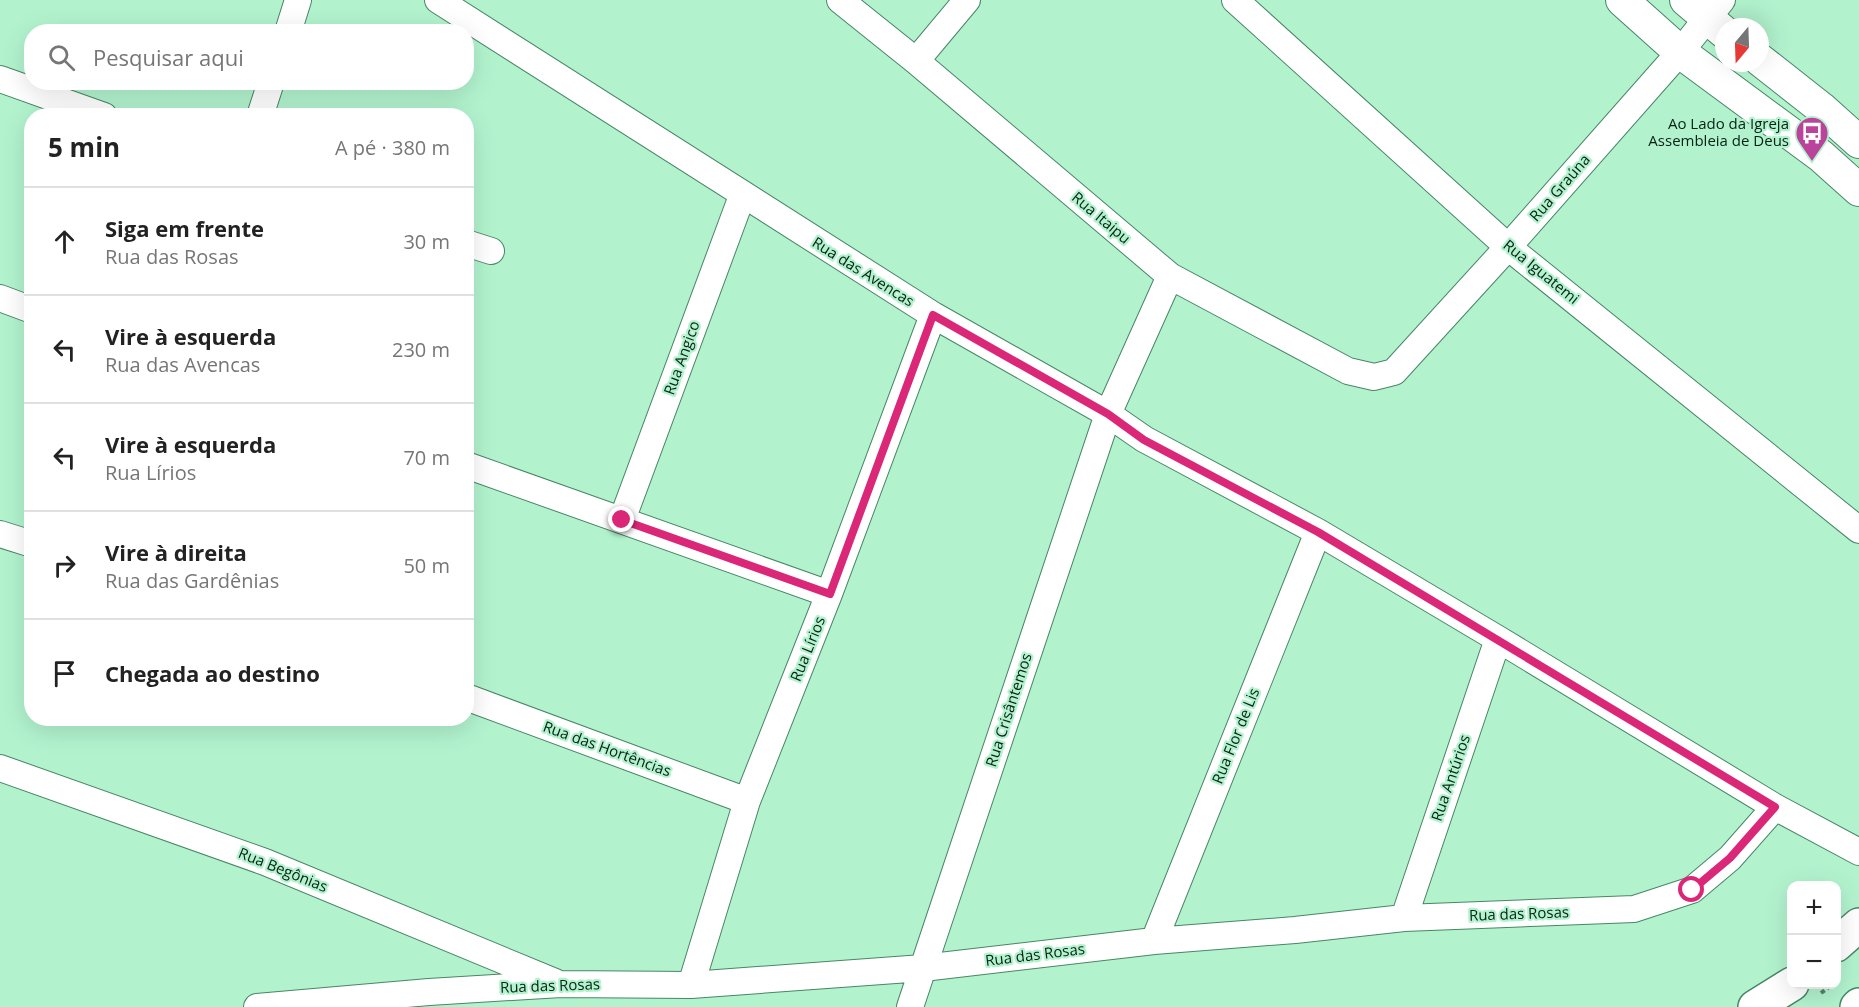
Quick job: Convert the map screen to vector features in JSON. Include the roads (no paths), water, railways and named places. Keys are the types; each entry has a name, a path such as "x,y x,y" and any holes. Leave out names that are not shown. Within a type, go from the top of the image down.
{"main road":[{"path":"1841,941 1859,925"},
{"path":"1755,1007 1787,987"}],"street":[{"path":"290,24 298,0"},
{"name":"Rua das Avencas","path":"438,0 742,196 933,315 1108,414 1144,440 1318,532 1775,807 1859,852"},
{"name":"Rua Itaipu","path":"840,0 916,61 1170,276 1348,371 1374,377 1394,372"},
{"path":"916,61 967,0"},
{"name":"Rua Iguatemi","path":"1235,0 1508,247 1859,530"},
{"path":"1622,0 1680,52 1821,156 1859,190"},
{"name":"Rua Graúna","path":"1394,372 1680,52 1710,12"},
{"path":"1769,67 1821,108 1859,142"},
{"path":"0,79 24,88"},
{"path":"31,90 82,108"},
{"path":"263,108 268,90"},
{"name":"Rua Angico","path":"622,520 742,196"},
{"path":"474,246 491,251"},
{"name":"Rua Crisântemos","path":"910,1007 1108,414 1170,276"},
{"path":"0,298 24,307"},
{"name":"Rua Lírios","path":"691,985 747,801 830,594 933,315"},
{"path":"474,468 830,594"},
{"name":"Rua Flor de Lis","path":"1154,941 1318,532"},
{"path":"0,534 24,542"},
{"name":"Rua Antúrios","path":"1404,918 1498,639"},
{"name":"Rua das Hortências","path":"474,700 747,801"},
{"name":"Rua Begônias","path":"0,768 265,862 561,984"},
{"name":"Rua das Rosas","path":"256,1007 429,992 561,984 691,985 923,968 1154,941 1295,930 1404,918 1634,909 1692,890 1730,858 1775,807"}],"place":[{"name":"Ao Lado da Igreja Assembleia de Deus","path":"1812,162"}]}
